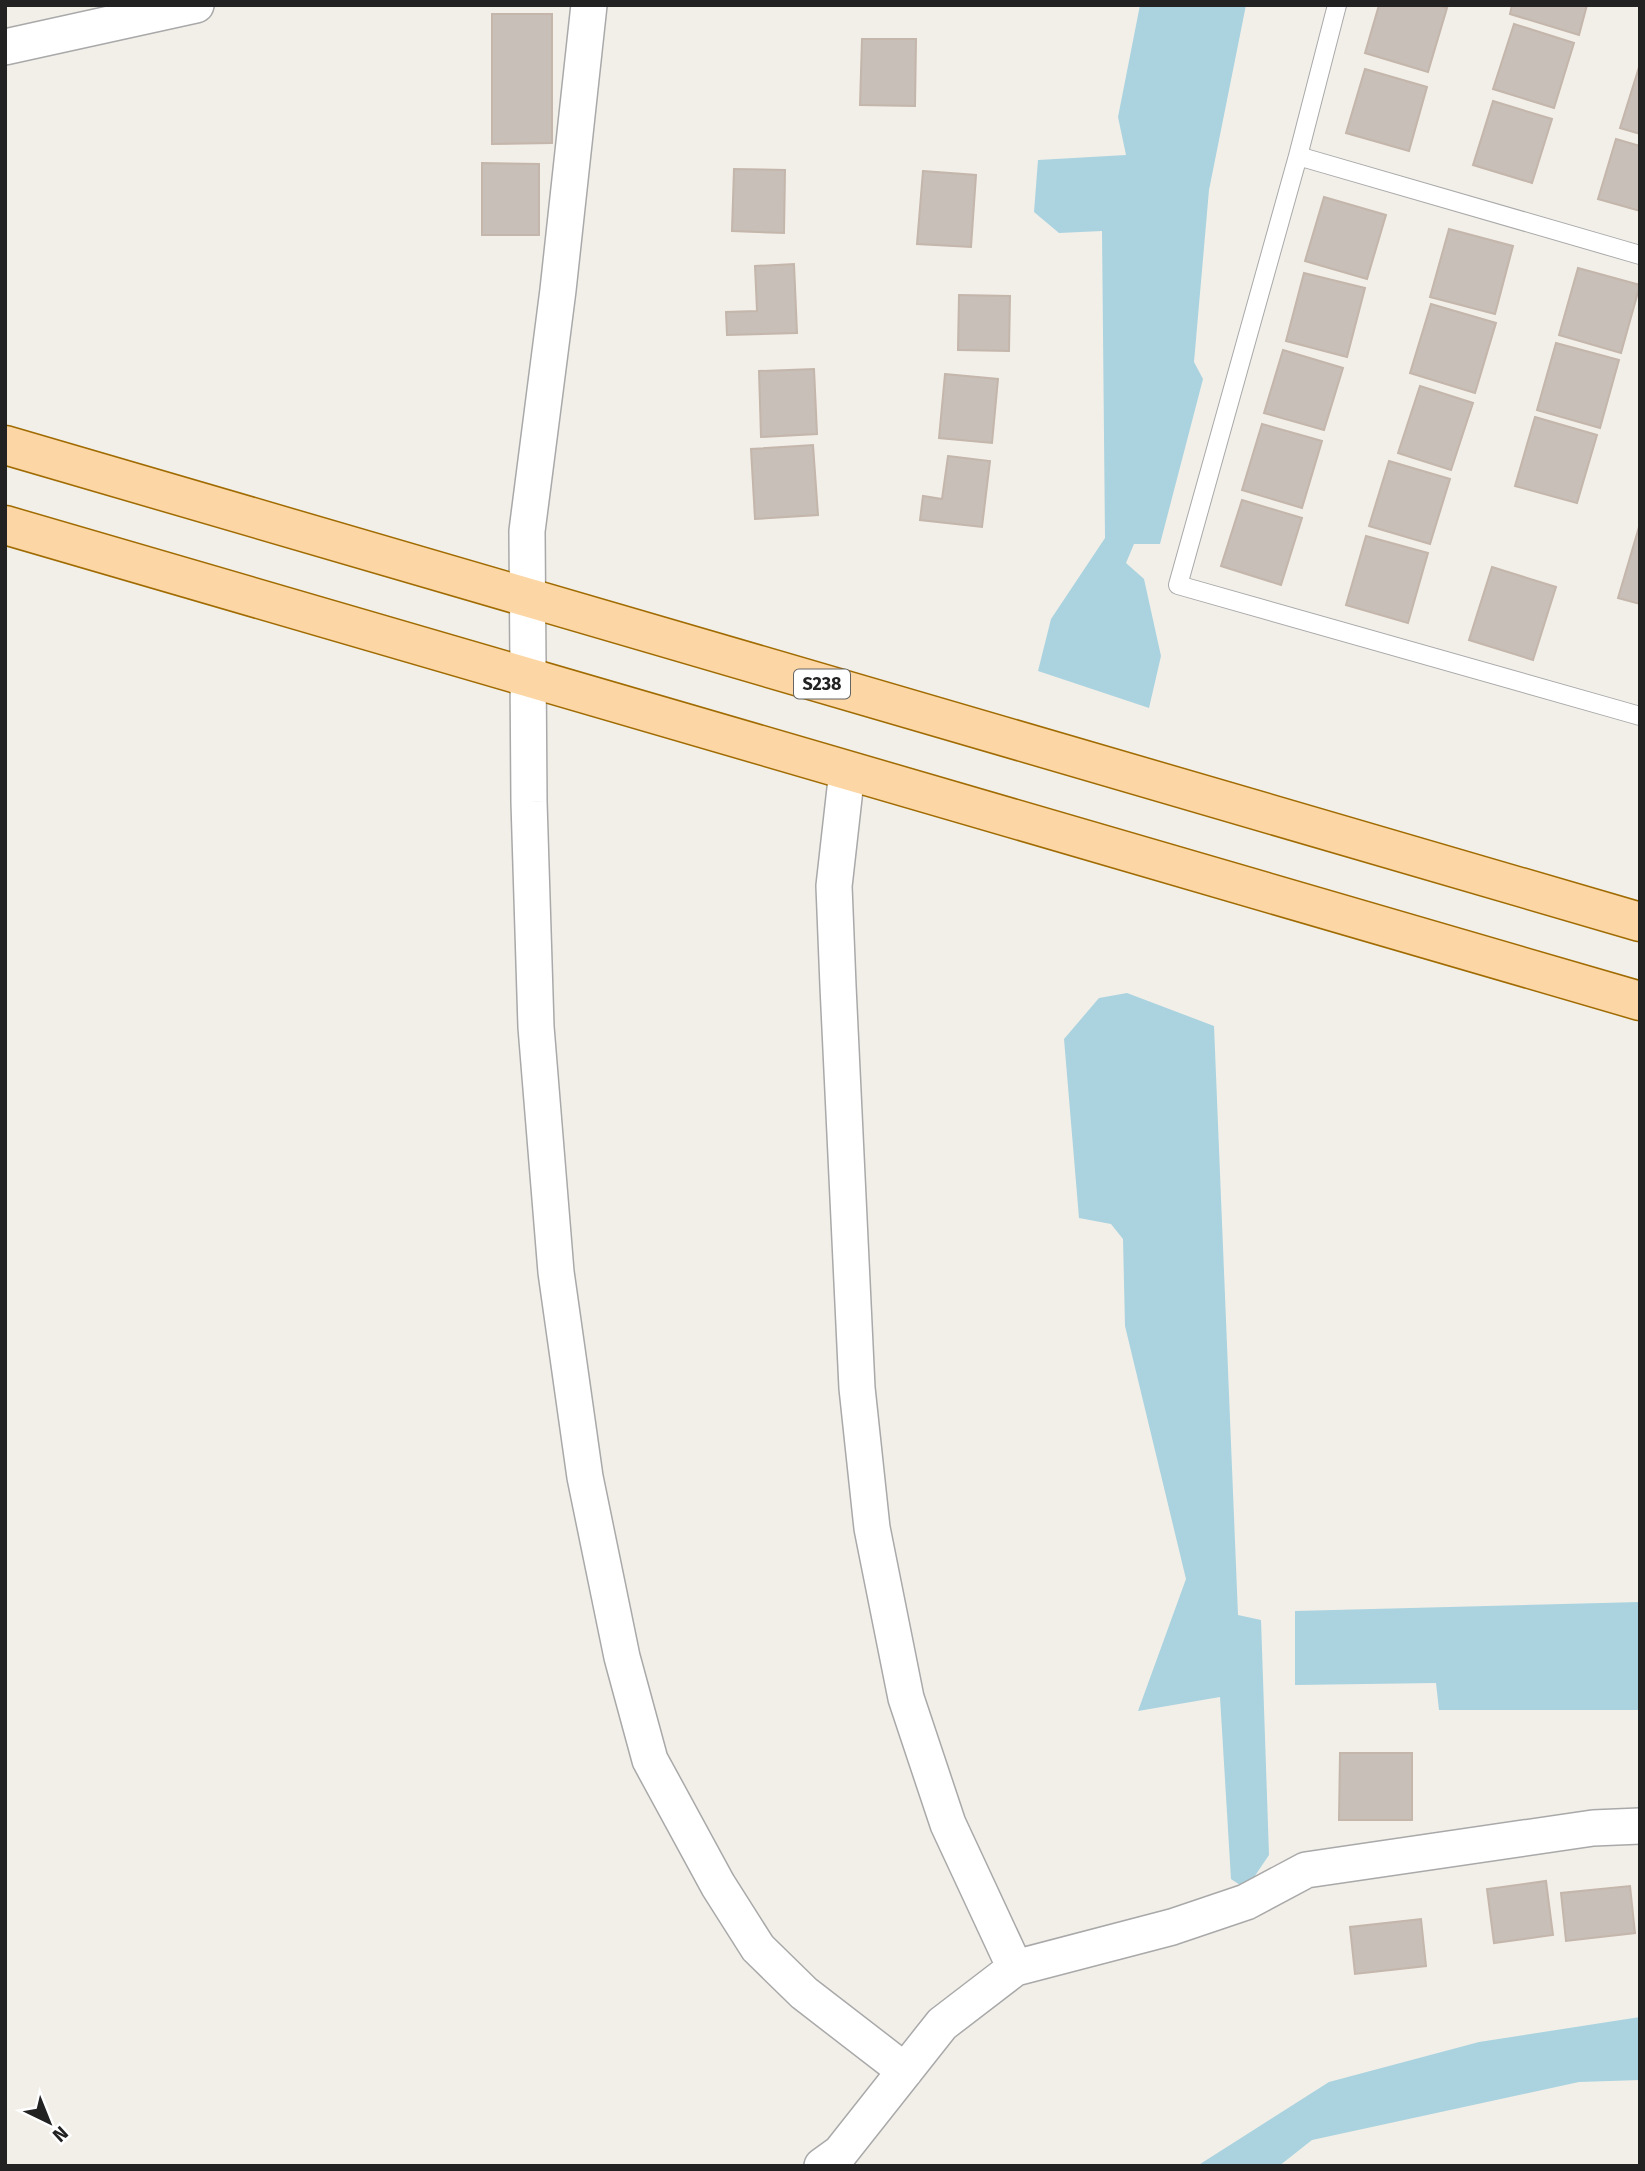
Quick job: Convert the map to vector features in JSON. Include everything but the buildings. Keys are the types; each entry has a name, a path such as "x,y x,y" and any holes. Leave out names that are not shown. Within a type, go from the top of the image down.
{"main road":[{"name":"S238","path":"5,445 1640,922"},
{"path":"5,525 1640,1001"}],"street":[{"path":"5,47 195,5"},
{"path":"589,5 558,290 527,531 529,802 536,1027 556,1272 584,1477 622,1657 650,1759 718,1885 758,1948 804,1993 905,2071"},
{"path":"847,771 834,886 858,1388 872,1528 906,1698 948,1824 1015,1968"},
{"path":"822,2166 840,2153 942,2024 1015,1968 1172,1927 1246,1902 1306,1870 1593,1828 1640,1826"}],"lane":[{"path":"1337,5 1298,156 1178,585 1640,716"},
{"path":"1298,156 1640,254"}],"water":[{"path":"1140,5 1246,5 1209,190 1194,362 1203,379 1160,544 1134,544 1126,563 1144,579 1161,656 1149,708 1038,671 1051,619 1105,538 1102,231 1059,233 1034,212 1038,160 1126,155 1118,117"},
{"path":"1127,993 1214,1026 1238,1615 1261,1620 1269,1855 1246,1889 1231,1879 1220,1697 1138,1711 1186,1579 1125,1326 1123,1239 1111,1224 1079,1218 1064,1039 1099,998"},
{"path":"1640,1602 1640,1710 1439,1710 1436,1683 1295,1685 1295,1611"},
{"path":"1640,2017 1640,2080 1579,2082 1312,2140 1279,2166 1197,2166 1329,2082 1479,2042"}]}
